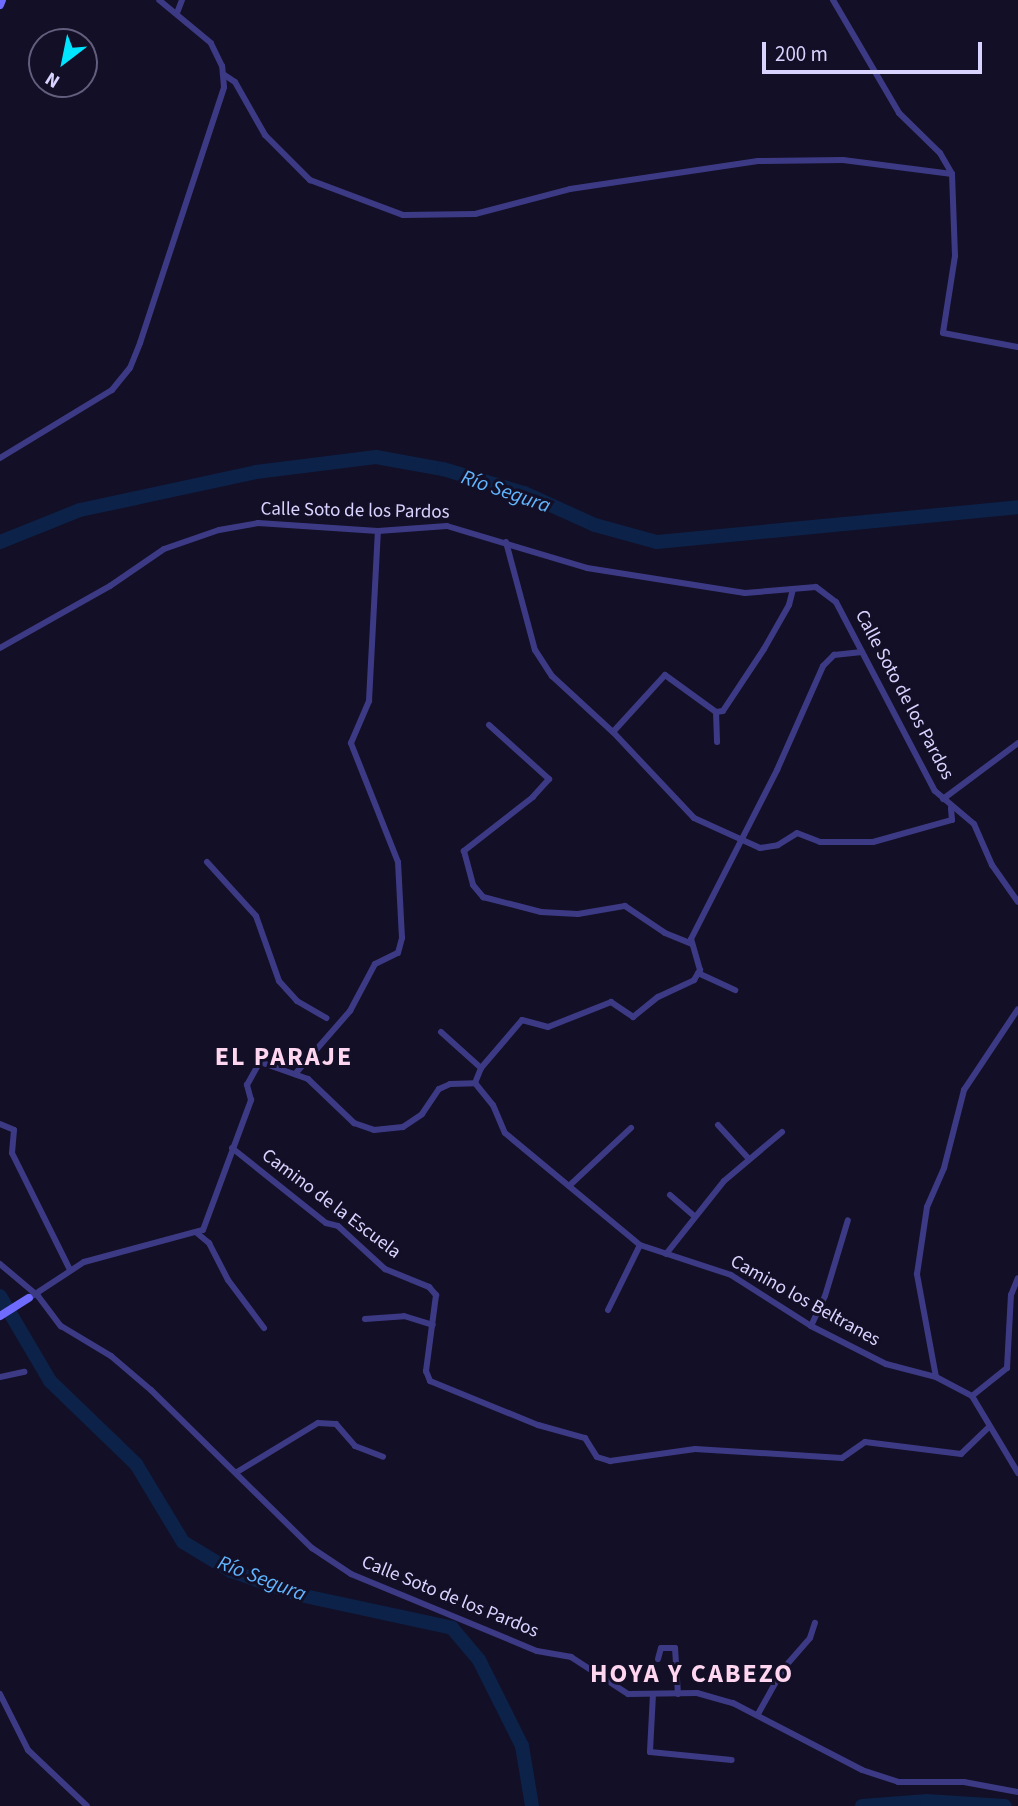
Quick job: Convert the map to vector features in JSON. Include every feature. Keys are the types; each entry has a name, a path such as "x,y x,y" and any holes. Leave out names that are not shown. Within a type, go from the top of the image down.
{"street":[{"path":"0,458 111,390 130,368 222,103 223,74 211,43 159,0"},
{"path":"177,13 182,0"},
{"path":"833,0 900,113 940,153 953,174 956,256 943,333 1018,347"},
{"path":"223,74 235,82 265,135 310,180 403,215 475,214 570,189 758,161 843,160 953,174"},
{"name":"Calle Soto de los Pardos","path":"0,649 110,586 164,549 219,530 258,523 378,531 447,526 587,568 745,593 793,589 826,592 943,799 974,824 992,865 1018,902"},
{"path":"295,1074 350,1011 375,964 398,953 402,938 398,862 351,743 369,701 378,531"},
{"path":"506,542 535,650 552,676 613,732 694,818 741,842 760,848 778,845 797,833 820,842 873,842 952,820 951,808"},
{"path":"613,732 665,675 716,712 723,711 764,649 789,605 793,589"},
{"path":"692,944 714,887 741,842 823,666 834,655 862,652"},
{"path":"716,712 717,742"},
{"path":"489,725 549,779 533,797 464,851 473,885 483,897 541,912 578,914 625,906 665,933 692,944 699,958 698,973"},
{"path":"943,799 1018,743"},
{"path":"207,862 256,916 279,981 297,1001 327,1018"},
{"path":"698,973 735,989"},
{"path":"0,1316 70,1270 103,1256 204,1230 251,1100 247,1085 260,1062 308,1079 354,1123 374,1130 403,1127 422,1114 439,1089 450,1084 475,1083 481,1068 522,1020 548,1027 611,1002 633,1017 698,973"},
{"path":"936,1377 917,1274 927,1207 944,1168 964,1090 1018,1009"},
{"path":"441,1032 481,1068"},
{"name":"Camino los Beltranes","path":"475,1083 493,1105 505,1133 640,1245 731,1275 811,1326 886,1364 936,1377 972,1396"},
{"path":"0,1124 14,1130 12,1153 70,1270"},
{"path":"718,1125 748,1158"},
{"path":"569,1186 631,1128"},
{"path":"666,1254 694,1216 748,1158 782,1132"},
{"name":"Camino de la Escuela","path":"232,1148 326,1223 338,1226 385,1269 429,1287 436,1295 426,1371 430,1381 538,1426 585,1438 597,1457 610,1461 695,1449 842,1458 865,1442 961,1454 989,1427"},
{"path":"670,1195 694,1216"},
{"path":"811,1326 825,1296 848,1220"},
{"path":"197,1233 209,1243 228,1280 264,1328"},
{"path":"608,1310 640,1245"},
{"name":"Calle Soto de los Pardos","path":"0,1264 61,1326 121,1364 237,1472 312,1548 351,1574 537,1651 571,1657 628,1694 697,1693 758,1714 862,1770 898,1782 964,1782 1018,1792"},
{"path":"1018,1278 1010,1294 1007,1368 972,1396 1018,1473"},
{"path":"365,1319 404,1316 433,1325"},
{"path":"0,1377 24,1372"},
{"path":"237,1472 318,1423 336,1424 355,1446 383,1457"},
{"path":"758,1714 783,1669 810,1638 815,1623"},
{"path":"658,1659 661,1647 675,1648 678,1694"},
{"path":"0,1694 28,1750 87,1806"},
{"path":"653,1694 650,1752 732,1760"}],"waterway":[{"name":"Río Segura","path":"0,542 80,510 256,472 376,457 443,469 524,493 595,525 657,542 1018,507"},
{"name":"Río Segura","path":"0,1296 50,1381 136,1464 183,1542 231,1571 300,1595 452,1628 479,1660 522,1746 532,1806"},
{"name":"Río Segura","path":"862,1806 927,1801 1005,1806"}],"district":[{"name":"EL PARAJE","path":"284,1057"},
{"name":"HOYA Y CABEZO","path":"692,1674"}]}
